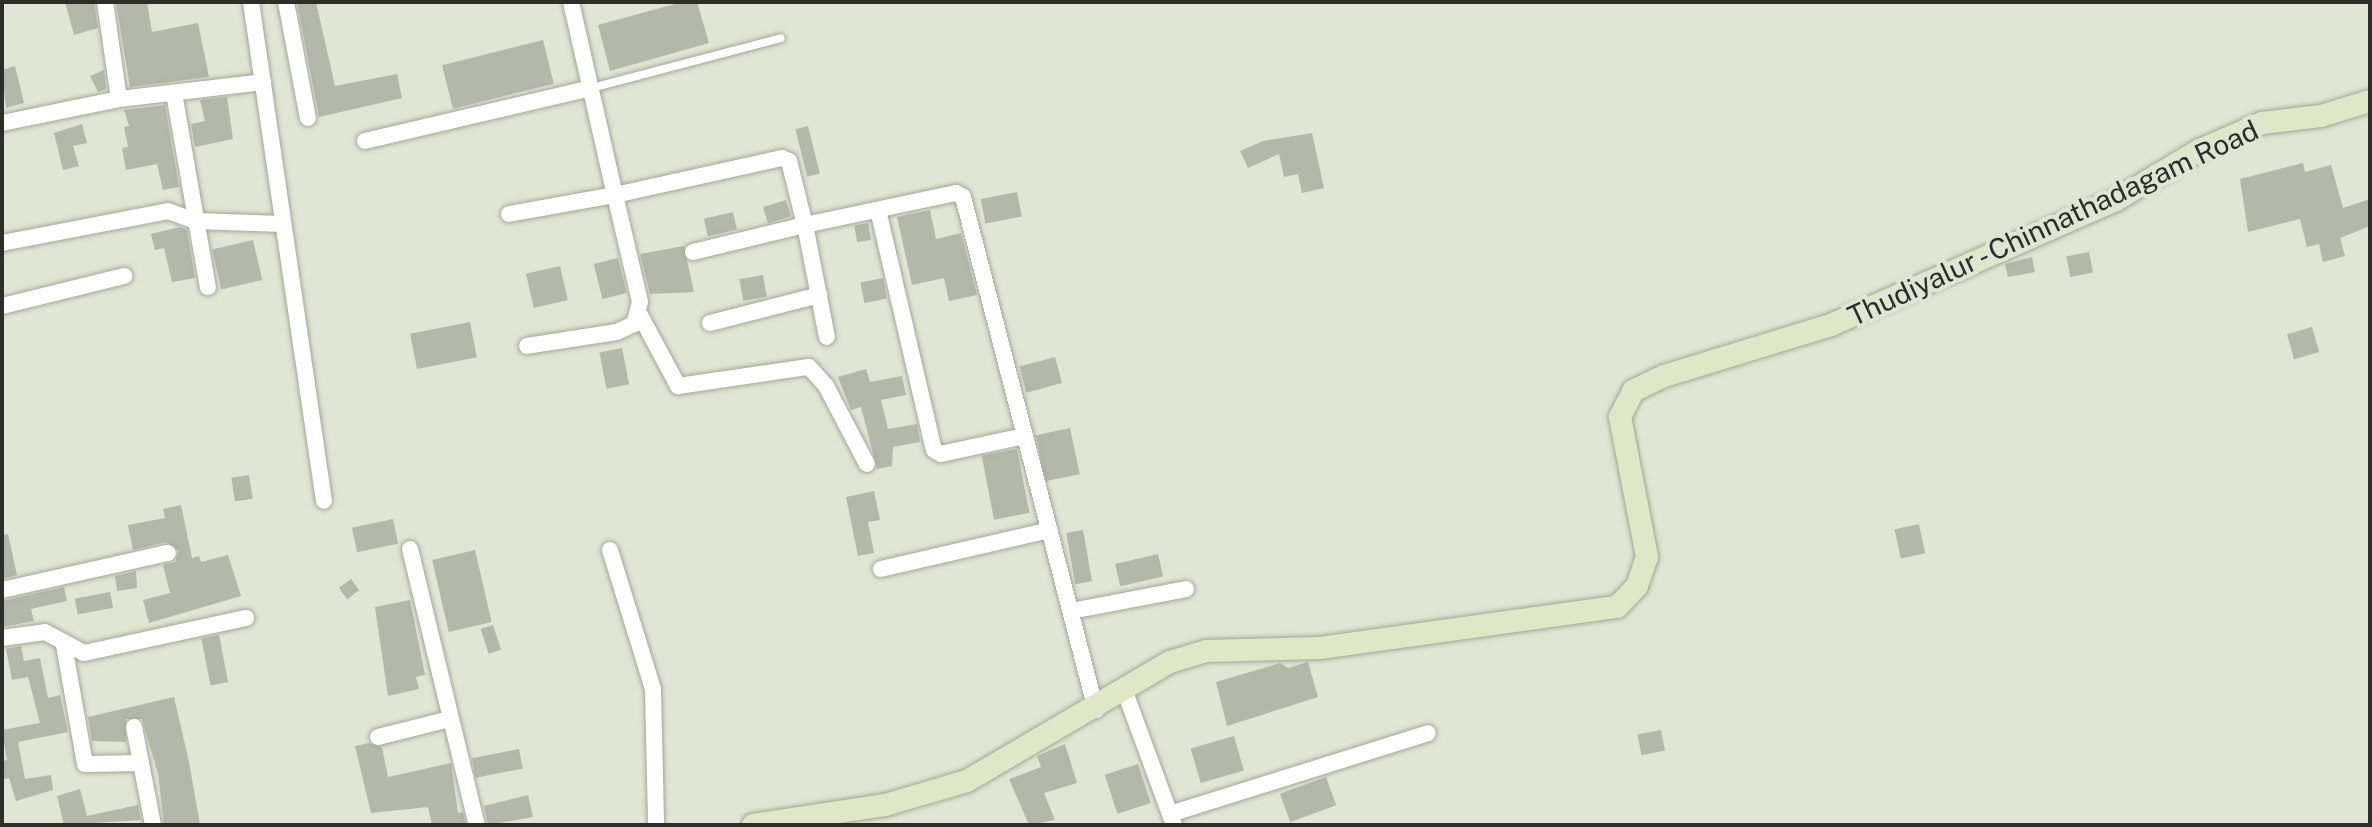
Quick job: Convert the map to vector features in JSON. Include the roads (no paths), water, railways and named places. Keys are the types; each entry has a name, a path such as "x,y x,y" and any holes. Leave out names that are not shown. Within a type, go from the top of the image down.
{"main road":[{"name":"Thudiyalur - Chinnathadagam Road","path":"753,825 885,805 967,781 1096,710 1170,662 1205,651 1320,648 1617,607 1637,586 1647,557 1620,417 1633,391 1664,376 1831,325 2116,200 2200,150 2262,123 2321,116 2370,101"}],"street":[{"path":"105,2 119,99"},
{"path":"251,2 324,501"},
{"path":"286,2 308,118"},
{"path":"571,2 640,315 678,386 809,367 826,386 867,464"},
{"path":"2,123 119,99 263,82"},
{"path":"365,141 591,88"},
{"path":"174,93 208,287"},
{"path":"509,214 786,158 805,225 827,337"},
{"path":"693,252 956,193 963,197 1096,710"},
{"path":"878,210 934,450 941,454 1024,436"},
{"path":"2,243 168,211 195,221 283,224"},
{"path":"2,306 124,276"},
{"path":"710,323 819,295"},
{"path":"527,346 617,332 634,324 640,315"},
{"path":"881,569 1050,530"},
{"path":"410,549 477,825"},
{"path":"610,550 653,689 656,825"},
{"path":"2,590 168,553"},
{"path":"1071,611 1186,589"},
{"path":"2,638 45,632 64,645 84,653 246,618"},
{"path":"64,645 85,764 141,763"},
{"path":"1125,692 1172,819 1428,733"},
{"path":"378,737 450,719"},
{"path":"134,727 153,825"}],"lane":[{"path":"591,88 781,38"}]}
